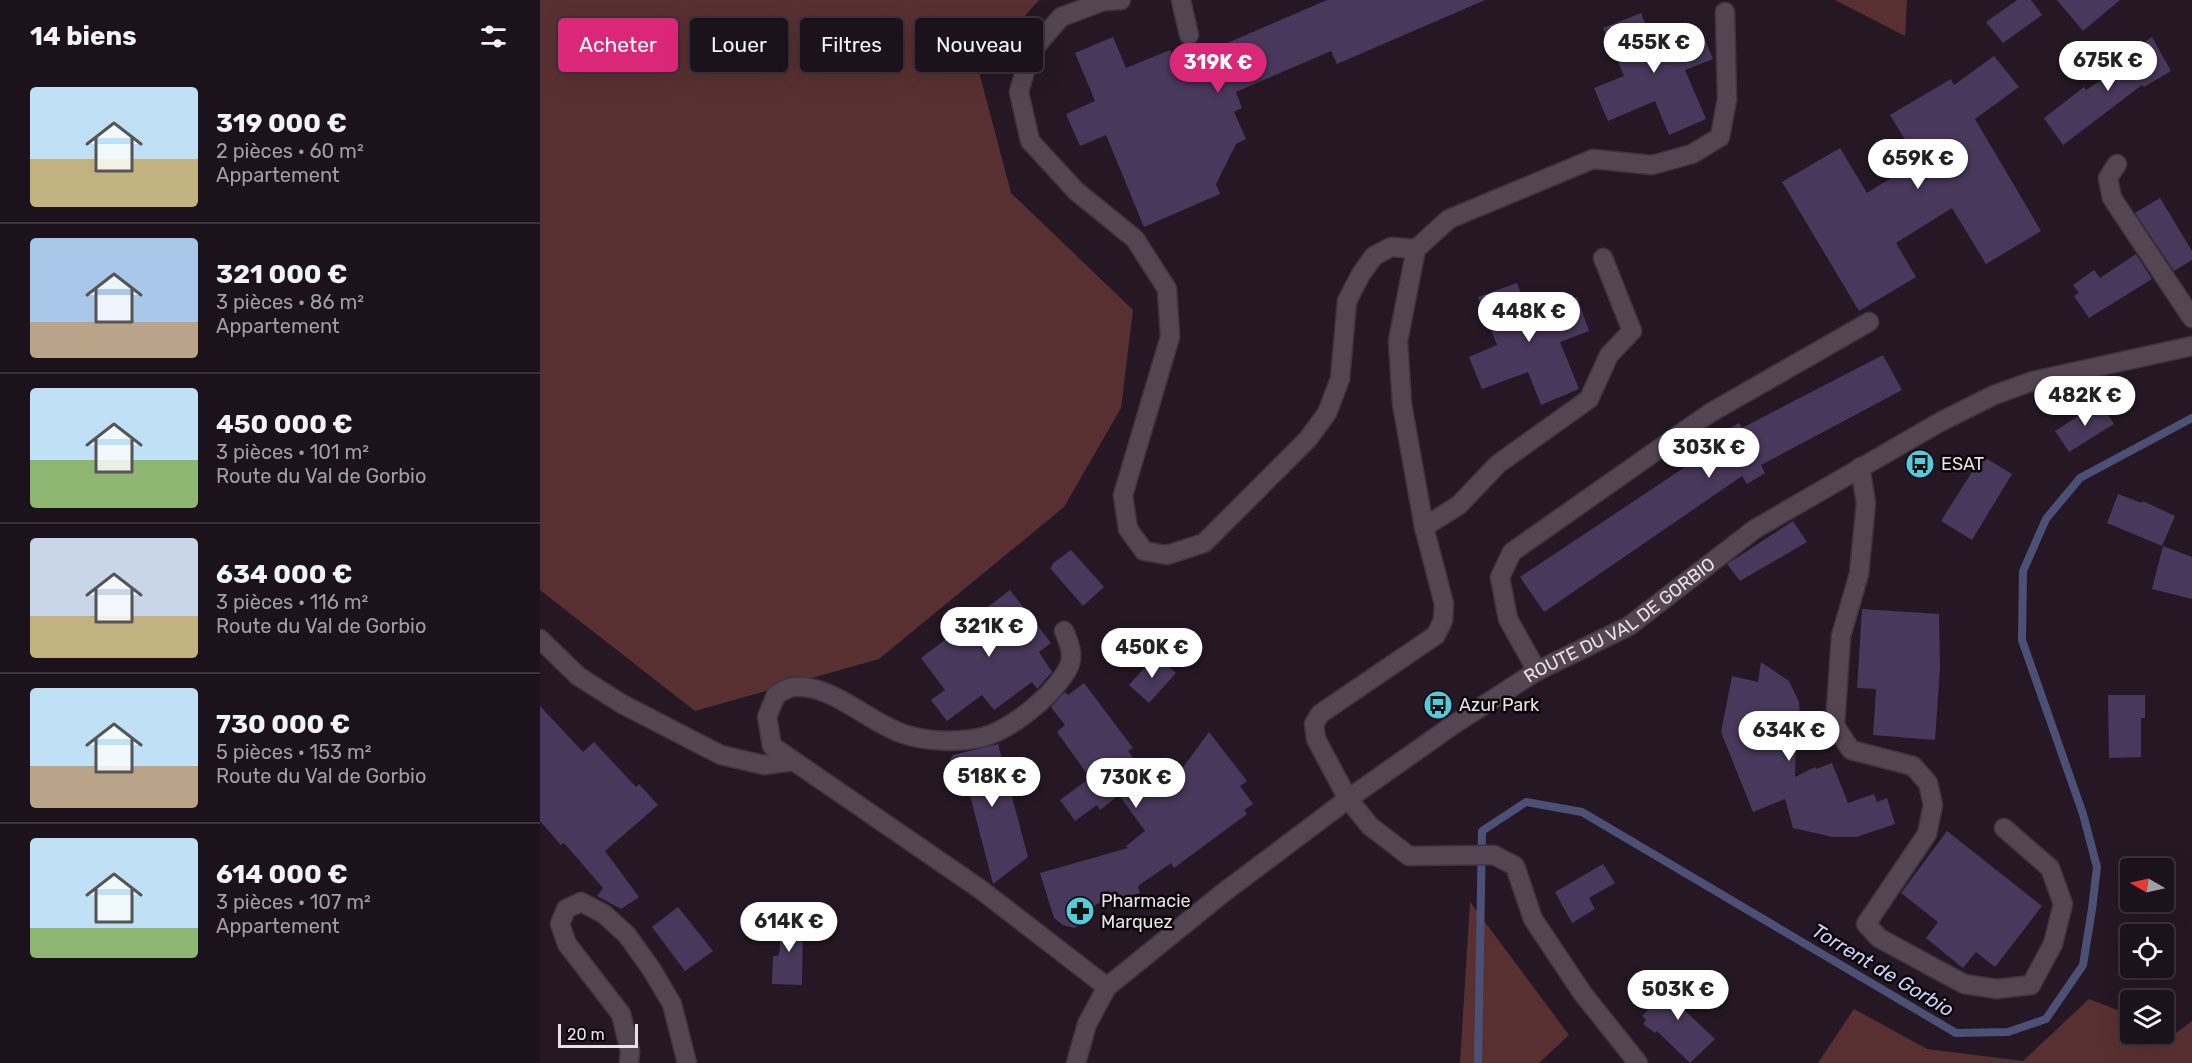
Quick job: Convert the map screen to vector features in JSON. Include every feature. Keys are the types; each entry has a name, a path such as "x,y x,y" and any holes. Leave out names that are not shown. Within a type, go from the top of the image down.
{"street":[{"path":"1120,0 1104,1 1061,16 1030,53 1019,92 1030,141 1076,191 1135,239 1167,289 1170,337 1124,495 1128,529 1144,551 1167,555 1204,543 1308,439 1327,413 1340,379 1347,301 1361,274 1374,256 1391,247 1416,249"},
{"path":"1181,0 1189,34"},
{"path":"1638,1063 1583,994 1533,919 1515,866 1494,855 1409,856 1370,826 1348,799 1316,739 1314,724 1320,714 1436,635 1443,620 1444,604 1424,527 1402,404 1398,341 1416,249 1449,219 1593,159 1652,165 1692,154 1719,136 1727,99 1725,12"},
{"path":"2117,164 2108,178 2112,198 2192,318"},
{"path":"1424,527 1459,505 1498,464 1589,399 1609,355 1632,331 1603,258"},
{"path":"1537,671 1508,619 1500,577 1512,552 1710,413 1869,322"},
{"name":"ROUTE DU VAL DE GORBIO","path":"1076,1063 1087,1024 1107,987 1223,893 1348,799 1453,725 1537,671 1629,626 1755,529 1860,467 1994,394 2033,381 2192,346"},
{"path":"1860,467 1866,503 1859,574 1841,636 1835,726 1851,750 1913,766 1928,783 1933,805 1927,834 1866,924 1879,938 1964,984 1997,989 2031,985 2054,944 2063,904 2050,868 2004,828"},
{"path":"1064,631 1072,650 1071,663 1056,685 1039,705 985,737 964,740 932,739 902,733 836,697 808,688 791,687 776,695 767,717 772,746 980,889 1107,987"},
{"path":"540,639 578,676 622,704 721,755 764,765 793,761"},
{"path":"629,1063 630,1051 621,1014 567,944 560,924 566,909 580,902 604,914 627,935 652,970 672,1004 687,1063"}],"shaded area":[{"path":"540,0 1039,0 1023,18 915,18 915,72 979,72 1011,193 1133,310 1121,408 1064,507 879,659 695,711 540,590"},
{"path":"1835,0 1907,0 1905,36"},
{"path":"1470,902 1569,1035 1539,1063 1460,1063"},
{"path":"2089,999 2120,1011 2120,1044 2174,1044 2174,1032 2192,1021 2192,1063 1818,1063 1854,1009 1927,1049 2023,1061"}],"building":[{"path":"1327,0 1485,0 1337,64 1331,51 1236,92 1242,108 1234,112 1246,139 1236,144 1216,184 1220,194 1144,227 1106,135 1080,146 1066,114 1095,101 1075,53 1113,37 1126,68 1170,50 1176,65"},
{"path":"2017,0 2031,0 2042,15 2003,43 1986,22"},
{"path":"2057,0 2120,0 2083,31"},
{"path":"1641,13 1654,46 1700,28 1713,59 1685,70 1706,119 1669,135 1655,101 1608,121 1594,88 1624,76 1603,28"},
{"path":"2152,37 2171,71 2144,87 2142,85 2063,145 2044,118 2084,87 2086,90 2129,62 2125,55"},
{"path":"1994,56 2019,87 1975,119 2041,231 1986,264 1952,208 1896,243 1916,277 1859,311 1782,182 1840,148 1867,193 1918,161 1890,115 1951,79 1954,85"},
{"path":"2160,198 2192,251 2192,260 2174,271 2135,213"},
{"path":"2136,254 2152,279 2089,318 2074,296 2079,293 2073,285 2094,270 2100,278"},
{"path":"1517,283 1529,315 1577,297 1589,331 1560,342 1579,389 1541,405 1528,372 1482,389 1469,357 1497,345 1478,297"},
{"path":"1883,355 1902,390 1761,465 1765,473 1747,484 1742,476 1544,612 1520,577 1721,443 1717,436 1739,423 1742,428"},
{"path":"2100,402 2114,424 2069,452 2055,431"},
{"path":"1982,456 2012,474 1972,540 1941,521"},
{"path":"2118,494 2142,503 2143,501 2175,516 2162,546 2107,523"},
{"path":"1793,521 1807,542 1740,581 1727,564"},
{"path":"2163,546 2192,557 2192,599 2152,589"},
{"path":"1071,550 1104,587 1083,606 1050,568"},
{"path":"1010,590 1051,643 1039,652 1052,672 1037,689 1032,682 994,710 982,695 947,721 931,700 945,690 921,658"},
{"path":"1862,609 1939,614 1940,668 1935,740 1873,735 1876,689 1857,688"},
{"path":"1156,655 1176,673 1149,703 1129,685"},
{"path":"1761,662 1789,681 1799,702 1800,718 1796,736 1795,777 1815,767 1816,769 1832,763 1848,803 1874,794 1877,802 1887,798 1895,824 1856,837 1833,837 1793,828 1785,799 1753,812 1721,732 1732,676 1758,682"},
{"path":"1084,683 1133,748 1128,751 1162,796 1209,732 1247,781 1240,786 1253,804 1244,810 1247,814 1174,868 1171,863 1138,886 1140,893 1096,904 1088,921 1074,928 1063,925 1054,918 1040,873 1128,848 1126,846 1145,831 1119,795 1100,810 1097,805 1075,821 1060,800 1090,778 1057,732 1065,725 1051,707 1065,692 1068,695"},
{"path":"2108,695 2145,695 2145,718 2141,718 2141,757 2109,758"},
{"path":"540,706 583,752 594,742 636,787 639,784 658,805 605,851 639,897 621,909 597,896 603,888 564,843 561,845 540,821"},
{"path":"998,744 1028,857 993,884 966,780 947,767 953,755"},
{"path":"1947,831 2042,906 1995,967 1976,952 1963,968 1926,938 1938,922 1901,893"},
{"path":"1603,864 1615,883 1589,898 1595,909 1572,923 1555,892"},
{"path":"678,907 713,951 685,971 652,927"},
{"path":"779,916 803,917 802,985 772,984 773,956 778,956 780,950"},
{"path":"1678,973 1697,984 1679,1005 1715,1039 1690,1063 1657,1031 1655,1033 1643,1024 1646,1020 1642,1016 1666,992"}],"waterway":[{"name":"Torrent de Gorbio","path":"1478,1063 1482,831 1526,802 1582,812 1956,1033 2008,1032 2046,1019 2083,965 2097,867 2083,814 2022,640 2023,571 2046,519 2080,478 2192,418"}],"place":[{"name":"ESAT","path":"1920,464"},
{"name":"Azur Park","path":"1438,705"},
{"name":"Pharmacie Marquez","path":"1080,911"}]}
